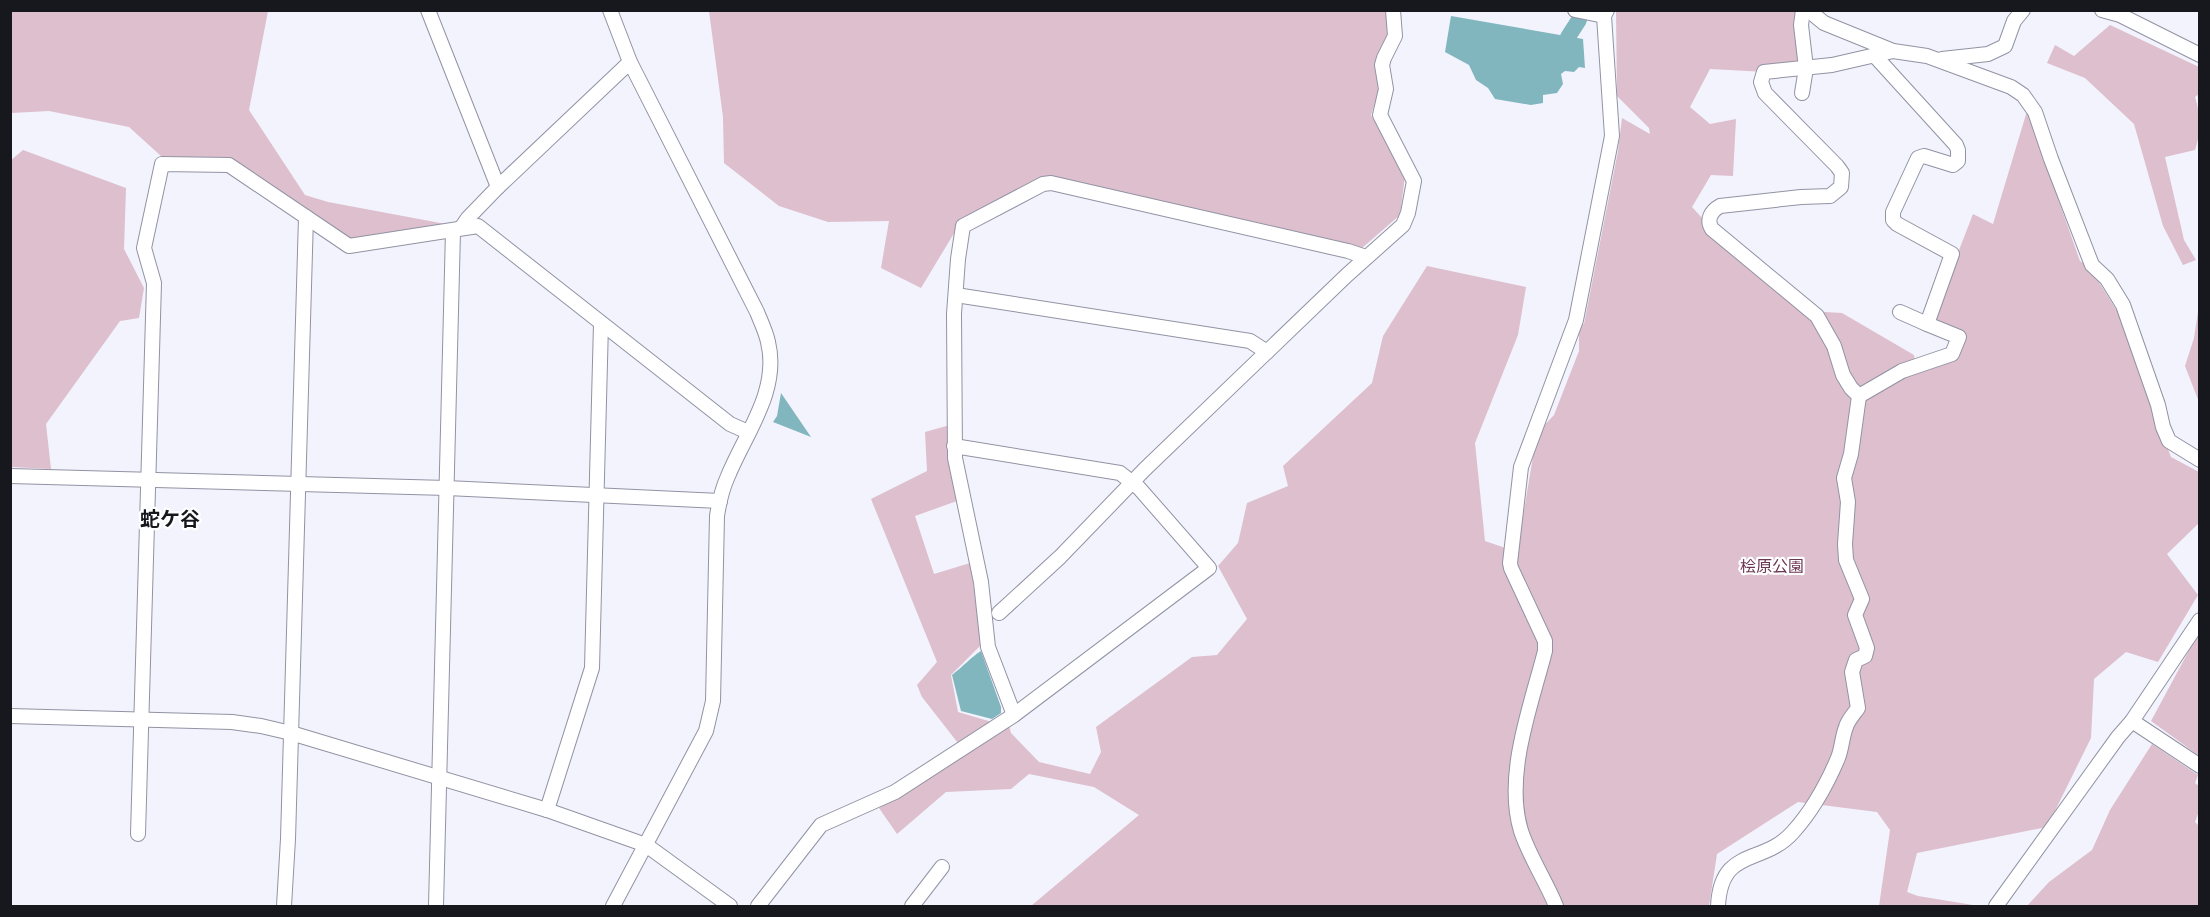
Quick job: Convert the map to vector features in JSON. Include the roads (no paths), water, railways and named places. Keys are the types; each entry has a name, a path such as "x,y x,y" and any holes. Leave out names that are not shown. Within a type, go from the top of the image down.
{"street":[{"path":"428,10 498,187"},
{"path":"610,10 630,62 757,312 769,344 770,376 763,404 727,477 717,516 713,702 705,732 613,906"},
{"path":"999,613 1366,256 1402,225 1408,213 1414,181 1380,115 1386,89 1382,65 1395,36 1393,10"},
{"path":"1556,906 1520,828 1516,771 1545,651 1545,641 1510,563 1521,467 1576,320 1612,136 1605,13 1575,10"},
{"path":"1802,93 1806,68 1801,26 1803,10"},
{"path":"1808,10 1824,23 1893,51 1936,60 2010,87 2023,95 2035,112 2050,159 2092,265 2107,279 2123,305 2169,441 2199,460"},
{"path":"1936,60 1988,54 2005,46 2014,21 2023,10"},
{"path":"2102,10 2120,15 2199,55"},
{"path":"1858,37 1862,45 1959,150 1959,158 1953,165 1924,156 1918,158 1893,213 1893,220 1897,224 1952,254 1927,324"},
{"path":"1859,396 1843,375 1834,345 1817,316 1712,230 1709,222 1712,212 1720,206 1830,196 1841,188 1842,173 1837,166 1773,102 1763,88 1761,82 1764,72 1832,64 1893,51"},
{"path":"436,906 447,488 457,229 630,62"},
{"path":"138,834 154,283 144,248 162,164 229,165 349,246 478,226 730,424 748,432"},
{"path":"1014,715 988,647 981,582 955,458 956,295 959,240 963,226 1043,184 1051,183 1366,256"},
{"path":"284,906 306,217"},
{"path":"956,295 1250,340 1267,352"},
{"path":"1859,396 1902,371 1952,354 1959,337 1900,312"},
{"path":"547,810 592,668 601,324"},
{"path":"1718,906 1723,879 1730,868 1768,850 1792,834 1808,814 1839,756 1846,724 1858,708 1852,672 1856,660 1865,656 1867,648 1855,615 1861,602 1861,594 1846,560 1848,502 1844,478 1851,454 1859,396"},
{"path":"758,906 821,825 895,792 1014,715 1209,568 1133,483 1120,472 954,446"},
{"path":"10,476 447,488 720,501"},
{"path":"1996,906 2118,737 2133,721 2199,620"},
{"path":"10,716 232,722 291,733 547,810 646,845 730,906"},
{"path":"2133,721 2199,766"},
{"path":"912,906 942,867"}],"water":[{"path":"1451,16 1583,39 1585,68 1579,67 1574,72 1565,71 1561,74 1563,84 1557,93 1543,95 1543,103 1531,105 1495,99 1488,88 1476,80 1469,65 1445,52"},
{"path":"781,393 811,437 773,422 777,416"},
{"path":"981,651 1001,707 1001,713 992,719 961,711 952,675"}],"waterway":[{"path":"1568,37 1579,20"}],"district":[{"name":"蛇ケ谷","path":"170,519"}],"park label":[{"name":"桧原公園","path":"1772,566"}]}
